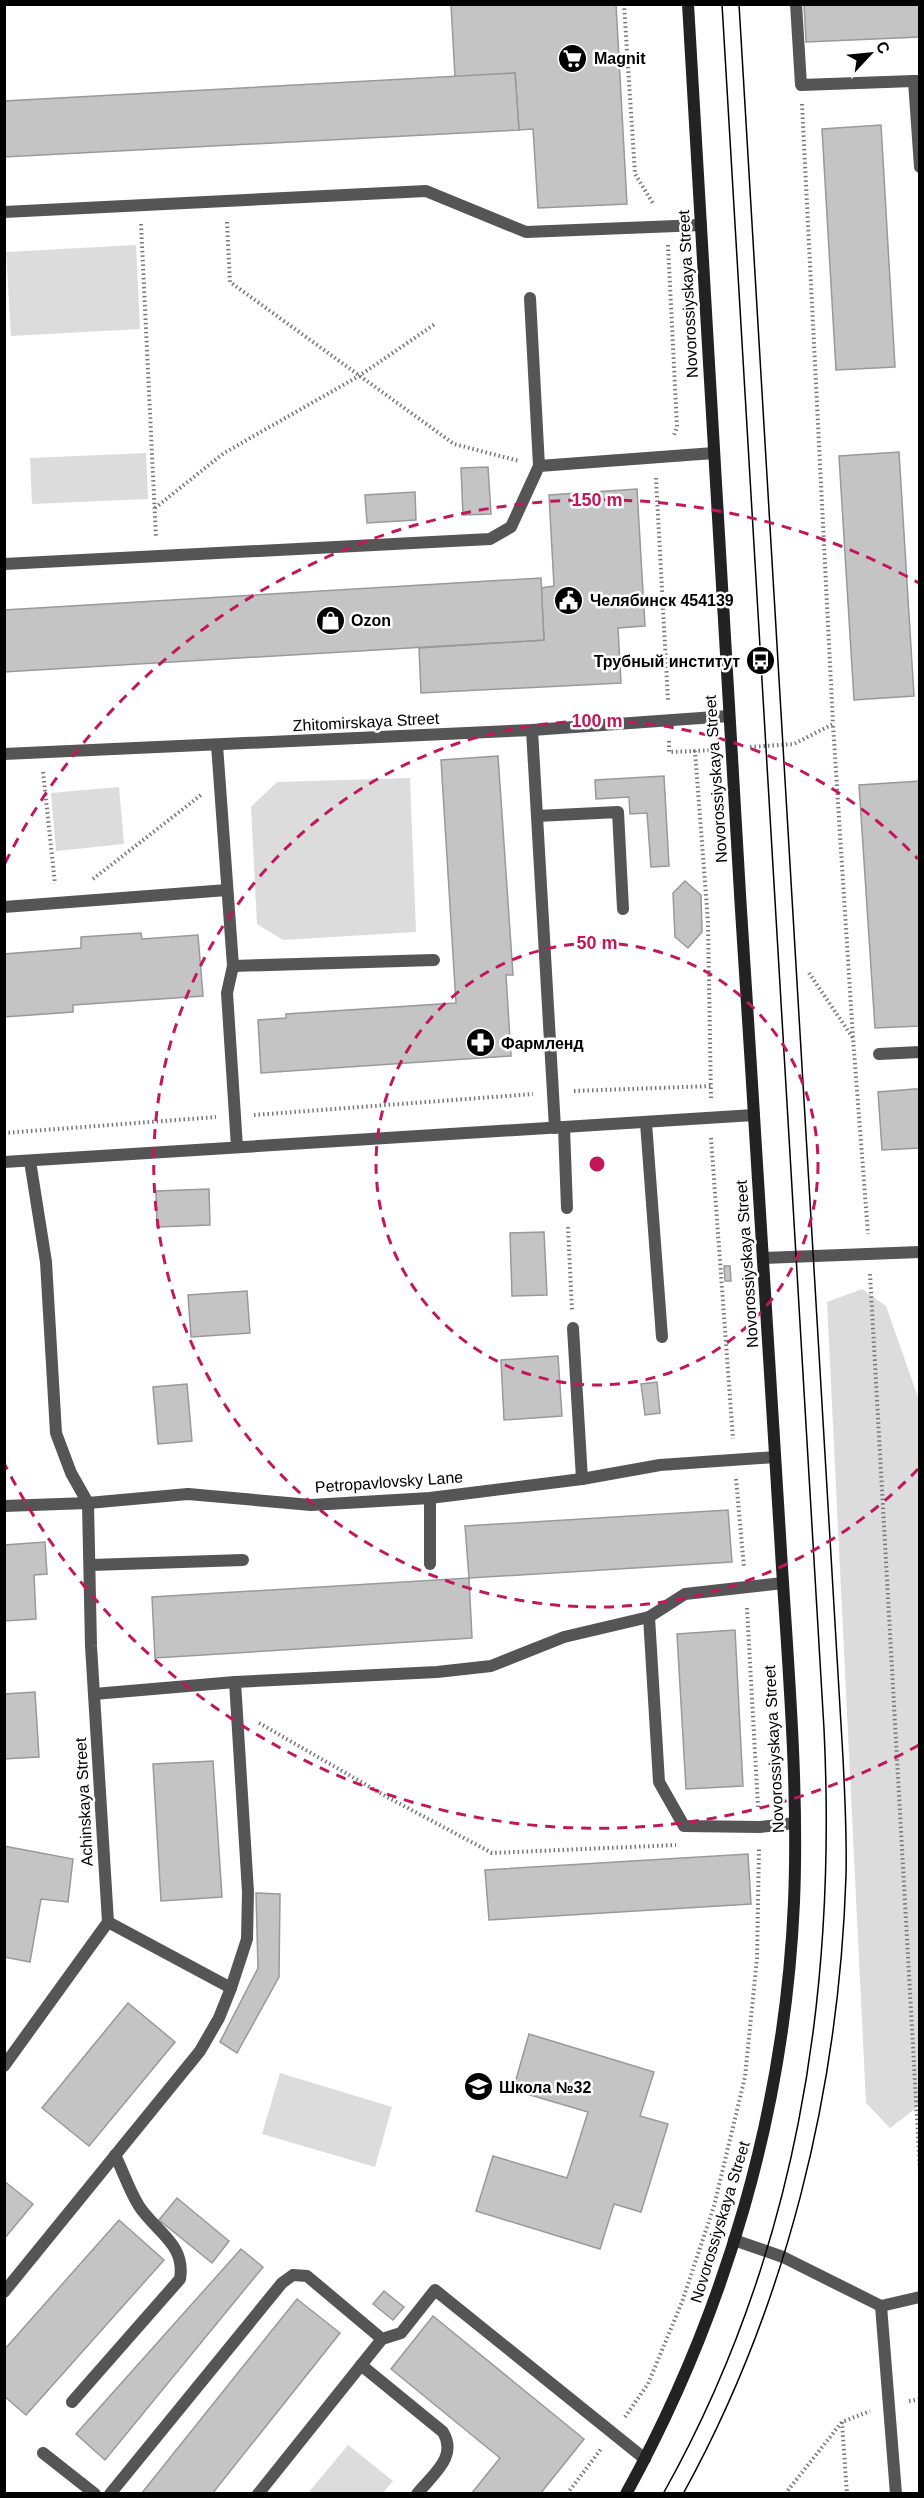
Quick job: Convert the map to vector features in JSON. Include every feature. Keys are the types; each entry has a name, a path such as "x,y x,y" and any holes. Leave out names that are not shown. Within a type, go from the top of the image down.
{"main road":[{"name":"Novorossiyskaya Street","path":"626,2493 645,2459 682,2380 710,2311 734,2240 768,2116 779,2047 793,1915 795,1824 783,1583 729,716 688,4"}],"street":[{"path":"796,4 801,85 917,81 920,167"},
{"path":"4,212 426,191 526,232 701,225"},
{"path":"4,564 490,539 511,527 539,466 530,298"},
{"path":"539,466 714,453"},
{"name":"Zhitomirskaya Street","path":"4,754 532,730 729,716"},
{"path":"532,730 553,1092 560,1128 567,1208"},
{"path":"217,745 233,966 227,993 237,1147"},
{"path":"537,816 618,812 623,909"},
{"path":"4,907 226,890"},
{"path":"233,966 434,960"},
{"path":"879,1054 920,1052"},
{"path":"4,1162 754,1115"},
{"path":"646,1123 662,1337"},
{"path":"30,1161 46,1262 56,1433 71,1473 88,1503"},
{"path":"763,1258 920,1252"},
{"path":"573,1328 582,1479"},
{"name":"Petropavlovsky Lane","path":"4,1506 88,1503 188,1494 311,1505 430,1498 582,1479 660,1465 775,1457"},
{"path":"430,1498 430,1564"},
{"name":"Achinskaya Street","path":"88,1503 94,1694 108,1922"},
{"path":"91,1565 243,1560"},
{"path":"94,1694 235,1682 436,1672 491,1666 564,1637 649,1617 685,1594 783,1583"},
{"path":"649,1617 659,1782 684,1826 760,1827 795,1824"},
{"path":"4,2292 200,2051 219,2018 231,1988 247,1939 248,1892 235,1682"},
{"path":"4,2066 108,1922 231,1988"},
{"path":"72,2402 180,2279 183,2266 177,2251 139,2206 115,2155"},
{"path":"734,2240 783,2257 881,2306 920,2297"},
{"path":"110,2493 282,2283 293,2275 308,2276 382,2339"},
{"path":"258,2493 382,2339 401,2333 435,2290 645,2459"},
{"path":"881,2306 891,2402 896,2493"},
{"path":"361,2365 443,2432 449,2443 448,2455 417,2493"},
{"path":"43,2453 95,2493"}],"path":[{"path":"624,4 635,174 667,228 677,427 656,477 669,752 695,751"},
{"path":"801,85 833,724"},
{"path":"226,201 230,282 454,444 539,466"},
{"path":"140,205 157,556"},
{"path":"155,509 224,453 359,376 435,324"},
{"path":"41,753 60,902 220,781"},
{"path":"809,973 854,1038 869,1255 920,2172"},
{"path":"4,1133 553,1092 711,1086"},
{"path":"567,1208 573,1328"},
{"path":"237,1711 389,1798 492,1853 678,1845"},
{"path":"785,2493 842,2422 891,2402 920,2399"},
{"path":"842,2422 847,2493"}],"shaded area":[{"path":"136,245 140,329 11,336 6,252"},
{"path":"146,453 148,499 32,504 30,458"},
{"path":"410,778 416,932 283,940 257,924 251,807 277,782"},
{"path":"119,787 124,844 56,851 51,793"},
{"path":"862,1289 886,1306 920,1403 920,2105 890,2128 866,2103 827,1302"},
{"path":"280,2073 392,2107 375,2167 262,2134"},
{"path":"348,2445 393,2481 383,2493 308,2493"}],"building":[{"path":"451,4 616,4 627,204 538,208 533,129 519,130 515,73 455,77"},
{"path":"804,4 920,4 920,37 806,42"},
{"path":"515,73 519,130 4,157 4,101"},
{"path":"881,125 895,367 836,370 822,129"},
{"path":"899,452 914,696 854,700 839,456"},
{"path":"488,467 491,514 463,515 461,468"},
{"path":"637,489 645,626 618,628 621,683 421,693 419,648 544,640 541,588 554,586 549,495"},
{"path":"415,492 416,520 367,523 365,495"},
{"path":"541,578 544,640 4,672 4,610"},
{"path":"498,756 513,975 506,975 511,1056 261,1073 258,1020 286,1018 286,1014 456,1003 441,760"},
{"path":"664,776 669,866 651,867 647,813 630,814 629,797 596,799 595,780"},
{"path":"920,781 920,1026 875,1028 859,785"},
{"path":"685,881 701,895 702,932 688,948 675,937 673,893"},
{"path":"141,933 142,939 198,935 203,996 73,1005 73,1012 4,1017 4,954 81,948 81,937"},
{"path":"920,1089 920,1148 882,1150 878,1092"},
{"path":"209,1189 210,1225 157,1227 156,1191"},
{"path":"544,1232 547,1295 512,1296 510,1233"},
{"path":"724,1266 730,1266 731,1281 725,1281"},
{"path":"247,1291 250,1333 191,1337 188,1295"},
{"path":"558,1356 562,1416 504,1420 501,1360"},
{"path":"657,1382 660,1413 645,1415 641,1384"},
{"path":"187,1384 192,1441 158,1444 153,1387"},
{"path":"728,1510 732,1562 469,1578 465,1526"},
{"path":"45,1542 47,1574 34,1575 36,1619 4,1621 4,1545"},
{"path":"469,1578 472,1638 155,1658 152,1597"},
{"path":"735,1630 743,1786 686,1789 677,1634"},
{"path":"35,1692 39,1757 4,1759 4,1694"},
{"path":"213,1761 222,1897 161,1901 153,1764"},
{"path":"4,1846 73,1859 68,1902 41,1899 30,1962 4,1957"},
{"path":"748,1854 751,1904 489,1920 485,1870"},
{"path":"256,1893 280,1894 279,1977 237,2053 220,2042 258,1968"},
{"path":"128,2003 175,2042 89,2146 42,2108"},
{"path":"529,2034 654,2072 640,2116 668,2124 641,2212 614,2204 600,2249 476,2211 493,2156 567,2178 588,2112 513,2090"},
{"path":"4,2181 33,2204 4,2239"},
{"path":"177,2198 229,2241 212,2263 159,2220"},
{"path":"119,2220 164,2260 26,2415 4,2396 4,2350"},
{"path":"241,2249 263,2267 105,2460 76,2434"},
{"path":"384,2291 404,2307 393,2320 373,2304"},
{"path":"297,2299 340,2333 212,2494 141,2494"},
{"path":"433,2316 584,2439 540,2494 471,2494 500,2458 391,2369"}],"tram line":[{"path":"663,2494 709,2404 746,2312 776,2218 798,2123 814,2026 823,1928 826,1829 824,1729 722,4"},
{"path":"683,2494 720,2422 751,2348 778,2272 801,2194 819,2116 832,2036 841,1956 846,1876 843,1758 739,4"}],"place":[{"name":"Magnit","path":"573,58"},
{"name":"Челябинск 454139","path":"569,600"},
{"name":"Ozon","path":"330,620"},
{"name":"Трубный институт","path":"761,661"},
{"name":"Фармленд","path":"480,1043"},
{"name":"Школа №32","path":"478,2087"}]}
